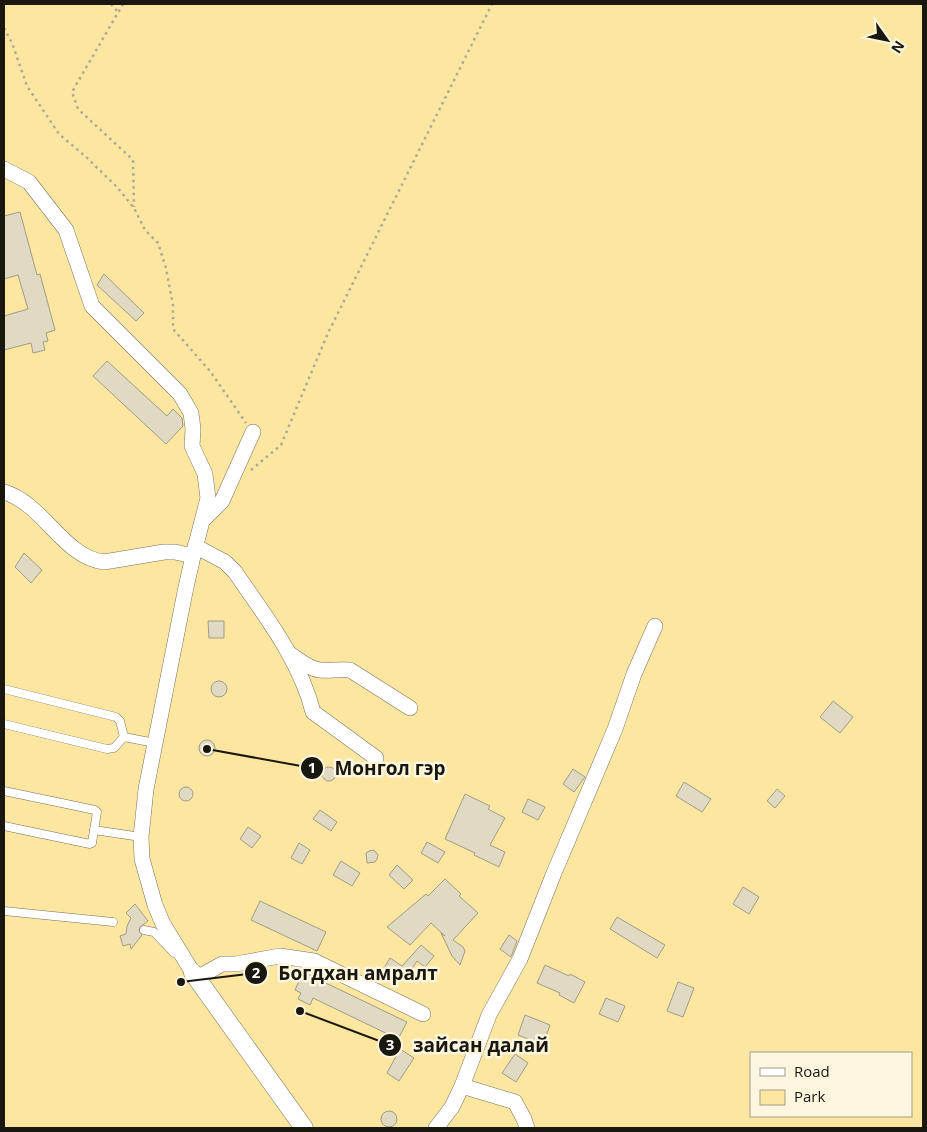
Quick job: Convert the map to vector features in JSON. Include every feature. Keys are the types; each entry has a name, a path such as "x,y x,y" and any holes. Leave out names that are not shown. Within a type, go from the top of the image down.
{"street":[{"path":"4,169 29,182 66,230 92,306 180,394 191,413 193,429 192,446 205,474 208,498 194,551 155,743 144,803 141,837 142,858 155,905 163,924 195,975 304,1128"},
{"path":"202,520 222,501 252,432"},
{"path":"4,492 24,501 38,512 70,545 86,557 96,561 104,562 164,552 194,551 225,562 235,572 290,654 313,712 376,758"},
{"path":"436,1128 452,1107 489,1015 520,959 615,729 634,674 655,626"},
{"path":"290,654 312,668 321,670 350,670 410,708"},
{"path":"195,975 222,964 236,964 280,956 314,961 423,1014"},
{"path":"462,1086 515,1102 527,1128"}],"lane":[{"path":"4,697 7,689 116,717 120,721 124,737"},
{"path":"4,724 108,748 114,748 124,737"},
{"path":"124,737 155,743"},
{"path":"4,790 97,812 90,844 4,826"},
{"path":"94,830 141,837"},
{"path":"4,911 113,922"},
{"path":"144,930 158,935 195,975"}],"path":[{"path":"111,4 118,12"},
{"path":"124,4 72,92 78,109 132,160 134,208"},
{"path":"230,485 282,445 328,333 492,4"},
{"path":"4,28 12,43 27,86 59,134 118,187 134,208 145,230 158,243 166,268 173,305 173,329 210,371 252,432"}],"green space":[{"path":"4,4 923,4 923,1128 4,1128"}],"building":[{"path":"20,212 37,275 40,274 55,330 46,333 48,341 43,342 45,350 33,353 31,343 4,350 4,316 28,309 18,275 4,279 4,216"},
{"path":"104,274 144,313 136,321 97,285"},
{"path":"107,361 167,416 173,409 182,418 183,426 166,444 93,376"},
{"path":"24,553 42,570 31,583 15,567"},
{"path":"208,621 224,621 224,638 209,638"},
{"path":"219,681 225,683 227,689 225,695 219,697 213,695 211,689 213,683"},
{"path":"833,701 853,717 840,733 820,717"},
{"path":"204,740 210,740 215,745 213,754 204,756 199,751 199,745"},
{"path":"326,767 332,767 336,774 332,781 326,781 322,777 322,771"},
{"path":"573,769 585,777 574,792 563,784"},
{"path":"684,782 711,799 702,812 676,796"},
{"path":"186,787 191,789 193,794 191,799 186,801 181,799 179,794 181,789"},
{"path":"777,789 785,796 775,808 767,801"},
{"path":"465,794 490,806 488,809 505,818 490,845 505,852 499,867 445,839"},
{"path":"528,799 545,807 538,820 522,812"},
{"path":"320,810 337,822 331,831 313,819"},
{"path":"248,827 261,836 252,848 240,839"},
{"path":"427,842 445,852 438,863 421,853"},
{"path":"299,843 310,850 302,864 291,858"},
{"path":"374,850 378,855 377,859 375,862 367,863 366,853"},
{"path":"341,861 360,873 352,886 333,875"},
{"path":"397,865 413,880 404,889 389,875"},
{"path":"445,879 461,894 459,896 478,913 453,940 463,947 465,951 460,965 452,956 441,933 445,936 431,923 410,945 387,927 426,894 428,896"},
{"path":"743,887 759,897 749,914 733,904"},
{"path":"260,901 326,932 317,951 251,920"},
{"path":"135,904 148,921 140,927 139,931 142,935 131,949 130,944 123,946 120,936 126,934 131,918 126,913"},
{"path":"617,917 665,945 657,958 610,929"},
{"path":"509,935 517,941 511,957 500,949"},
{"path":"421,945 434,956 425,967 417,961 404,981 384,968 390,958 402,966"},
{"path":"545,965 585,982 574,1003 559,995 560,993 537,983"},
{"path":"303,972 407,1022 398,1039 313,998 310,1005 298,999 301,993 295,990"},
{"path":"678,982 694,988 683,1017 667,1011"},
{"path":"606,998 625,1006 618,1022 599,1014"},
{"path":"525,1015 550,1025 543,1045 518,1035"},
{"path":"400,1049 414,1058 399,1081 387,1073"},
{"path":"515,1054 528,1063 516,1082 502,1073"},
{"path":"389,1111 397,1119 389,1127 381,1119"}],"place":[{"name":"Монгол гэр","path":"207,749"},
{"name":"Богдхан амралт","path":"181,982"},
{"name":"зайсан далай","path":"300,1011"}]}
